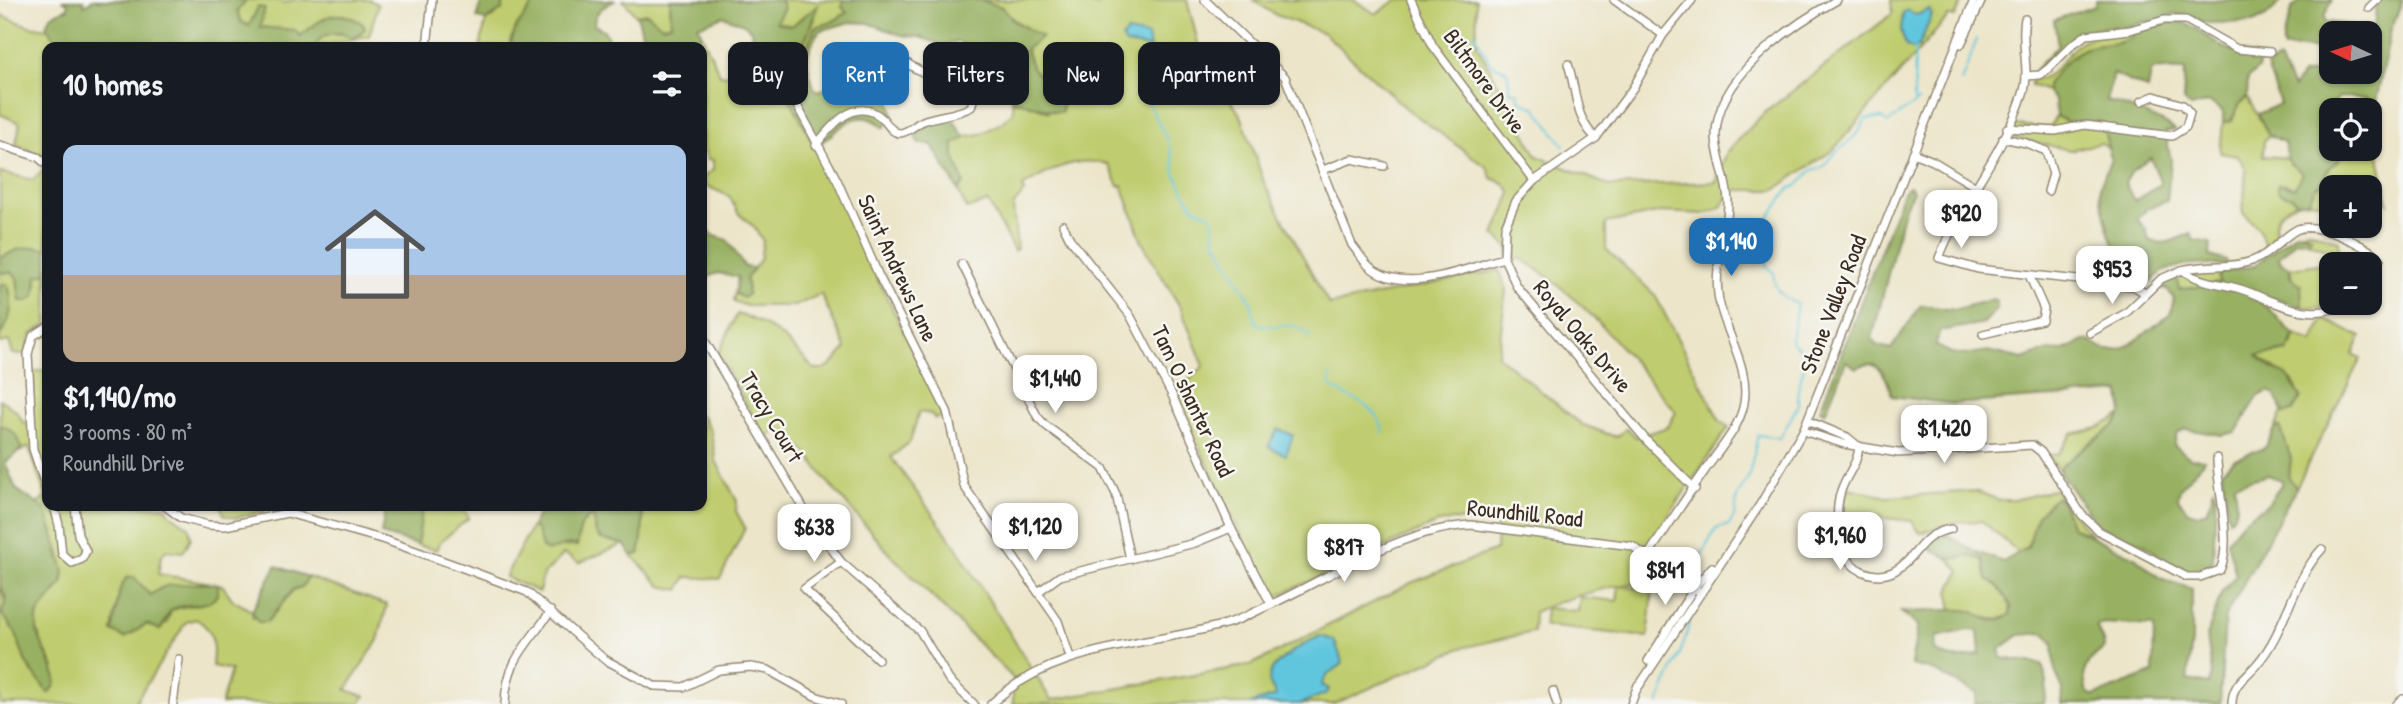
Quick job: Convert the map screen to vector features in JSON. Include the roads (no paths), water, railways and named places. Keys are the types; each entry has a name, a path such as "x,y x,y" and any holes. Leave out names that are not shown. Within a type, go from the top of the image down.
{"street":[{"path":"428,42 432,0"},
{"path":"1205,0 1285,77 1352,245 1370,267 1392,278 1420,280 1504,258 1505,228 1516,201 1534,181 1596,138 1633,88 1663,35 1692,0"},
{"name":"Biltmore Drive","path":"1411,0 1433,46 1534,181"},
{"path":"1614,0 1663,35"},
{"path":"1648,555 1695,489 1739,419 1745,398 1744,373 1723,320 1717,281 1719,248 1728,203 1718,150 1718,114 1735,83 1767,49 1809,16 1837,0"},
{"name":"Stone Valley Road","path":"1631,704 1657,645 1761,503 1803,432 1973,0"},
{"name":"Stone Valley Road","path":"1949,62 1982,0"},
{"path":"2369,8 2377,0"},
{"path":"2025,19 2022,46 2024,94 2003,138 1950,230 1939,258 1978,270 2133,286 2145,293"},
{"path":"2025,76 2040,75 2071,45 2086,35 2130,30 2164,20 2186,20 2237,49 2270,52"},
{"path":"816,145 832,125 850,112 869,111 878,115 894,131 901,133 921,122 971,107 976,91 968,77 962,74 932,76 909,63"},
{"path":"1568,64 1576,88 1580,120 1596,138"},
{"path":"2007,128 2054,131 2085,125 2172,136 2186,127 2190,113 2183,105 2154,96 2142,101"},
{"name":"Saint Andrews Lane","path":"796,105 837,180 878,274 947,411 964,486 1038,592"},
{"path":"2003,138 2046,151 2053,174 2048,191"},
{"path":"0,145 38,157 42,161"},
{"path":"1913,153 1933,160 1976,187"},
{"path":"1323,170 1352,159 1384,166"},
{"name":"Tam O'shanter Road","path":"1063,225 1070,239 1130,315 1172,395 1231,528 1271,604"},
{"path":"2090,333 2126,313 2161,279 2182,270 2228,268 2255,260 2295,230 2309,227 2370,248 2374,252"},
{"name":"Royal Oaks Drive","path":"1504,258 1517,287 1647,441 1695,489"},
{"path":"962,264 1037,415 1045,425 1103,468 1112,482 1130,559"},
{"path":"2182,270 2210,284 2248,291 2264,301 2311,313 2319,312"},
{"path":"1983,334 2042,320 2044,309 2029,275"},
{"path":"42,330 33,336 27,354 33,449 42,476"},
{"name":"Tracy Court","path":"707,344 805,511 841,562 920,631 949,680 974,704"},
{"path":"1808,421 1859,446"},
{"path":"1803,432 1859,446 1908,453 2032,445 2042,452 2088,524 2175,573 2200,577 2220,570 2224,557 2224,505 2217,458"},
{"path":"1859,446 1855,467 1841,488 1839,498 1842,552 1855,568 1875,575 1894,572 1929,536 1951,529"},
{"path":"55,511 62,554 72,563 82,559 86,551 78,535 76,511"},
{"path":"173,511 192,523 225,526 288,513 385,540 501,582 527,592 604,659 654,687 684,687 719,670 751,667 768,670 815,696 841,704"},
{"name":"Roundhill Road","path":"991,704 1007,689 1070,657 1227,624 1391,547 1446,526 1471,524 1632,546 1697,590"},
{"path":"1070,657 1058,621 1038,592 1059,576 1195,543 1231,528"},
{"path":"2232,704 2239,680 2264,655 2308,567 2322,549"},
{"path":"841,562 804,589 878,659"},
{"path":"505,704 506,684 522,646 551,611"},
{"path":"173,704 179,659"},
{"path":"1553,691 1556,704"},
{"path":"2397,704 2403,699"}],"water":[{"path":"1908,10 1916,15 1929,10 1932,15 1919,46 1913,49 1906,46 1901,30 1903,13"},
{"path":"1127,32 1148,36 1149,42 1138,42 1138,46 1126,44 1122,38"},
{"path":"1278,429 1293,435 1286,455 1268,447"},
{"path":"1320,636 1334,640 1343,663 1324,680 1322,685 1329,689 1327,693 1300,704 1249,704 1276,696 1269,680 1270,673 1289,654"}],"waterway":[{"path":"1474,32 1491,64 1507,71 1510,90 1518,93 1520,101 1536,108 1564,146"},
{"path":"1961,82 1977,39"},
{"path":"1914,102 1915,48"},
{"path":"1136,95 1143,93 1168,141"},
{"path":"1692,571 1716,529 1729,525 1735,515 1737,497 1749,476 1758,435 1780,438 1798,405 1798,388 1807,356 1791,341 1797,304 1777,289 1774,273 1767,266 1766,252 1769,246 1761,229 1790,188 1797,186 1812,170 1823,167 1857,134 1865,119 1881,118 1888,123 1918,101"},
{"path":"1170,146 1176,176 1195,208 1212,216 1215,240 1250,300 1256,323 1268,326 1288,325 1303,330 1310,336"},
{"path":"1754,244 1757,249 1766,252"},
{"path":"1331,375 1329,385 1369,408 1376,415 1383,433"},
{"path":"1659,704 1685,641 1689,618"}]}
